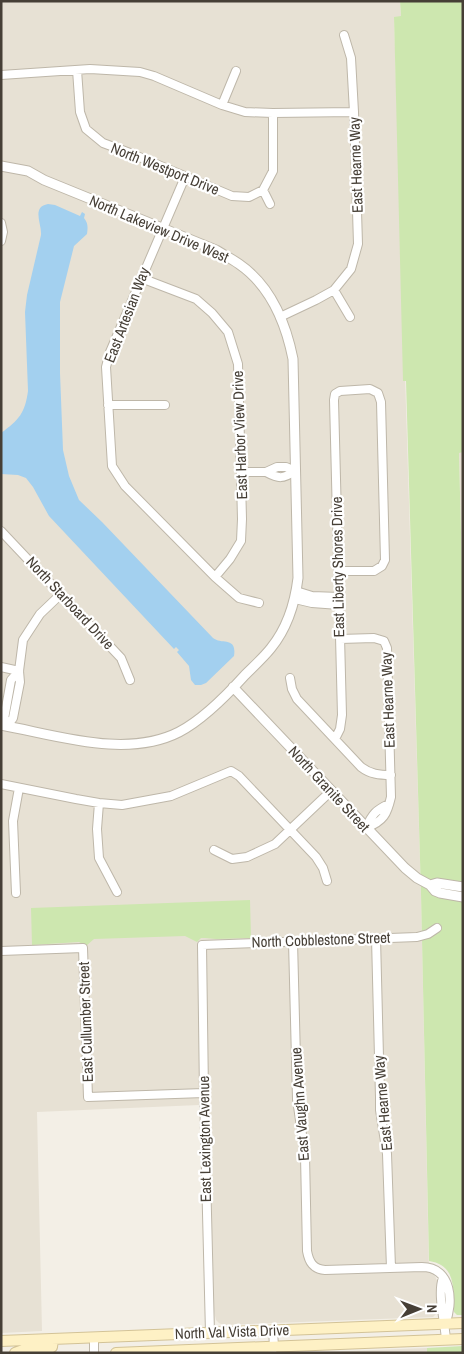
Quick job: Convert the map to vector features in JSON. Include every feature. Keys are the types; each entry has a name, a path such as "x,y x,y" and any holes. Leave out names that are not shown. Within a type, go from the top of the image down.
{"main road":[{"name":"North Val Vista Drive","path":"1,1341 463,1323"},
{"path":"16,1353 26,1349 52,1347 53,1339"},
{"name":"North Val Vista Drive","path":"116,1353 274,1351 463,1340"}],"street":[{"name":"East Hearne Way","path":"280,317 334,290 351,269 358,244 351,58 344,35"},
{"path":"1,75 90,69 140,72 154,76 222,105 246,112 354,112"},
{"name":"North Westport Drive","path":"77,70 80,112 86,129 104,143 232,196 249,197 263,190"},
{"path":"222,105 236,71"},
{"path":"270,204 263,190 273,171 273,113"},
{"name":"North Lakeview Drive West","path":"1,166 28,172 216,250 240,265 260,283 273,302 280,317 289,340 293,360 298,578 296,595 287,623 272,647 202,717 180,731 160,740 132,744 104,744 60,738 4,726"},
{"name":"East Artesian Way","path":"185,177 110,352 106,367 112,466 125,486 215,577 239,598 260,604"},
{"path":"1,241 2,223"},
{"name":"East Harbor View Drive","path":"141,278 196,299 212,313 228,332 238,364 241,541 230,559 215,577"},
{"path":"334,290 350,317"},
{"name":"East Liberty Shores Drive","path":"335,739 340,728 342,716 338,571 334,403 335,394 342,390 370,389 378,393 381,402 384,560 382,566 374,570 338,571"},
{"path":"108,405 165,405"},
{"path":"241,472 266,472 276,478 286,478 295,471"},
{"name":"North Starboard Drive","path":"1,531 121,658 130,680"},
{"path":"4,726 13,718 20,682 19,671 24,640 40,614 62,594"},
{"path":"296,595 312,603 339,601"},
{"name":"East Hearne Way","path":"340,639 378,638 384,641 388,651 391,796 385,815 377,824 366,828"},
{"path":"1,667 19,671"},
{"path":"290,678 292,689 297,699 365,770 375,774 390,775"},
{"name":"North Granite Street","path":"233,687 405,868 417,878 430,885 435,891 463,897"},
{"path":"1,784 99,803 122,805 171,796 231,771 240,776 320,862 326,881"},
{"path":"16,893 13,821 19,788"},
{"path":"214,850 232,860 247,857 275,844 331,791"},
{"path":"99,803 97,829 99,858 117,892"},
{"path":"430,885 437,883 463,887"},
{"name":"North Cobblestone Street","path":"202,945 420,936 428,934 437,928"},
{"name":"East Hearne Way","path":"376,938 380,1097 387,1154 391,1268"},
{"name":"East Vaughn Avenue","path":"293,941 297,1099 305,1156 307,1251 310,1262 316,1268 325,1270 391,1268"},
{"name":"East Lexington Avenue","path":"202,945 210,1333"},
{"name":"East Cullumber Street","path":"1,951 83,948 88,1097 204,1093"},
{"path":"391,1268 422,1267 436,1269 443,1278 441,1284 442,1314 446,1340"},
{"path":"273,1330 274,1351"},
{"path":"94,1337 94,1353"}],"shaded area":[{"path":"1,1 400,1 401,17 394,17 421,894 429,1272 435,1276 438,1283 439,1309 433,1317 223,1325 219,1323 216,1320 214,1311 209,1105 199,1105 37,1112 42,1331 1,1333"},
{"path":"459,452 463,452 463,612"},
{"path":"427,1348 427,1353 296,1353"}],"green space":[{"path":"400,1 463,1 463,452 459,453 463,612 463,1315 457,1315 454,1312 453,1287 449,1273 438,1263 429,1261 421,894 406,381 403,381 394,17 401,16"},
{"path":"250,900 251,938 201,938 197,942 185,936 94,939 86,946 79,942 32,945 31,908"},
{"path":"463,1346 463,1353 427,1353 427,1348"}],"water":[{"path":"48,204 55,205 80,216 82,212 85,214 84,218 88,227 87,234 74,246 60,302 63,450 69,476 79,500 213,638 231,643 233,646 234,656 206,683 201,685 195,685 191,680 189,666 177,652 179,650 176,647 174,649 49,516 26,478 18,475 1,474 1,433 20,415 27,399 25,312 27,295 41,235 39,212 43,206"}]}
